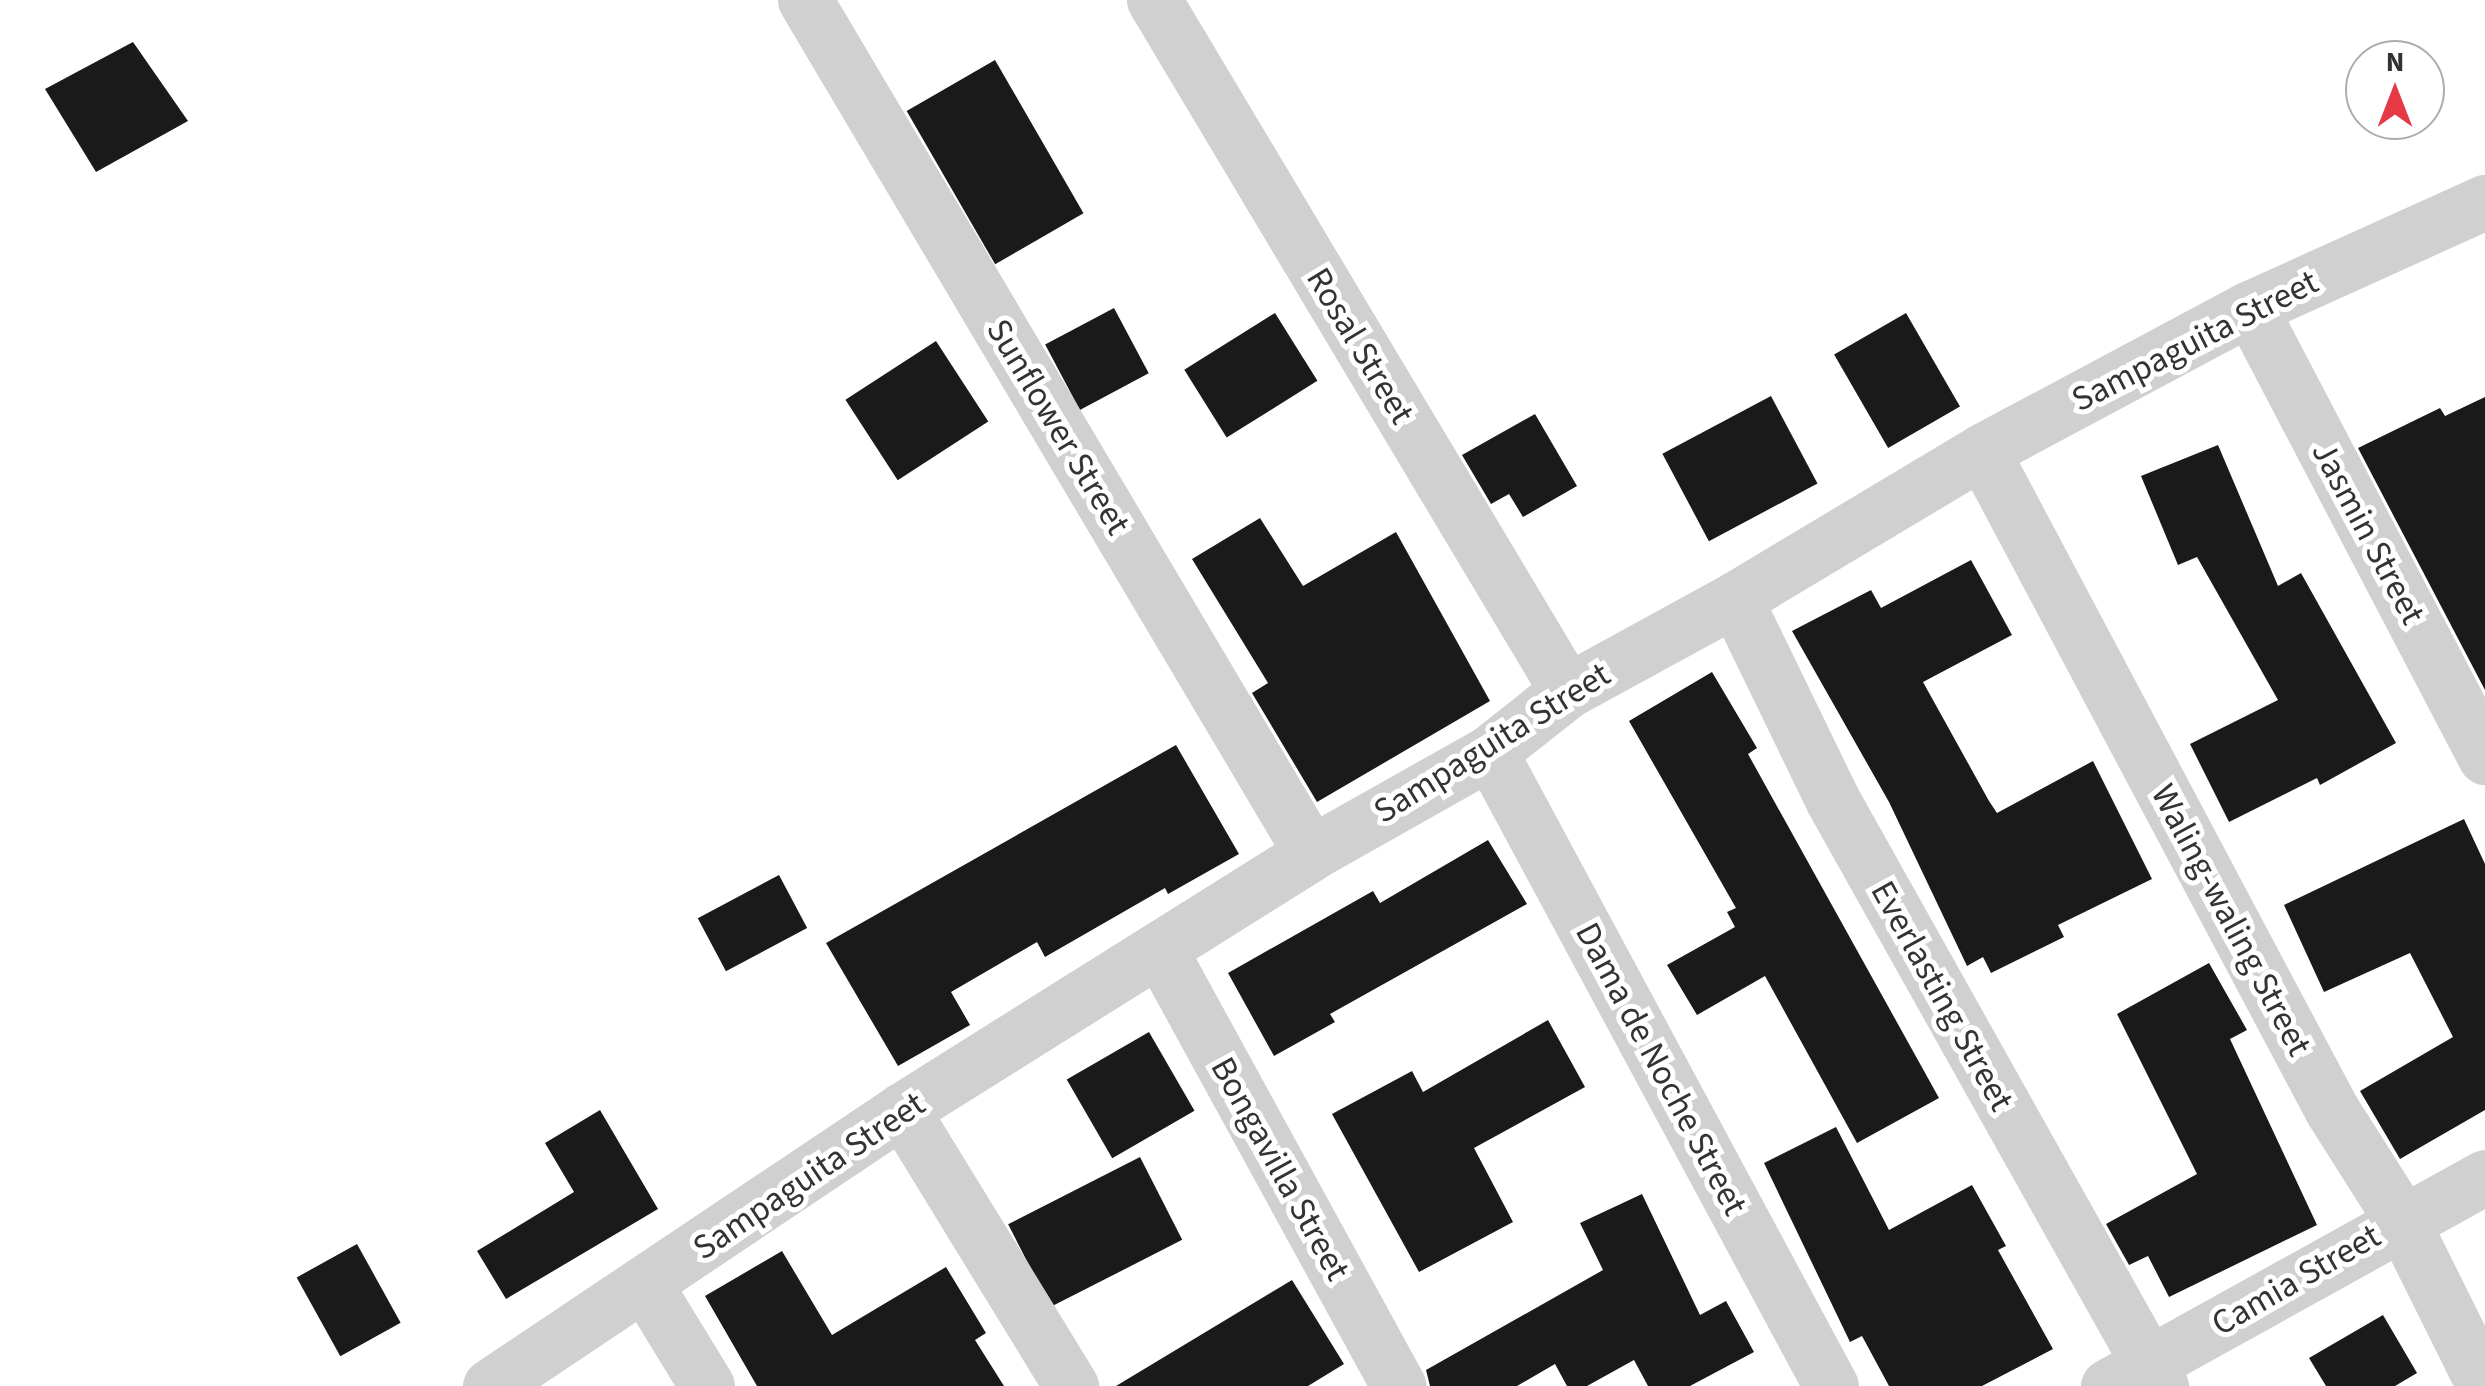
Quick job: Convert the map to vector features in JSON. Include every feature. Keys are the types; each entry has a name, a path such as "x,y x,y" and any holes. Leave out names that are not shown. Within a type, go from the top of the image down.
{"street":[{"name":"Sunflower Street","path":"805,0 1311,853"},
{"name":"Rosal Street","path":"1154,0 1566,691"},
{"name":"Sampaguita Street","path":"490,1386 646,1286 902,1110 1160,952 1311,853 1490,752 1566,691 1735,599 1982,451 2250,308 2485,202"},
{"name":"Jasmin Street","path":"2250,308 2485,758"},
{"name":"Waling-waling Street","path":"1982,451 2332,1110 2401,1219 2484,1386"},
{"name":"Everlasting Street","path":"1735,599 1832,799 2139,1378"},
{"name":"Dama de Noche Street","path":"1490,752 1832,1386"},
{"name":"Bongavilla Street","path":"1160,952 1399,1386"},
{"path":"902,1110 1071,1386"},
{"name":"Camia Street","path":"2139,1378 2401,1219 2485,1177"},
{"path":"646,1286 707,1386"}],"building":[{"path":"133,42 188,121 96,172 45,89"},
{"path":"995,60 1084,213 995,264 907,111"},
{"path":"1114,308 1149,373 1080,410 1045,345"},
{"path":"1275,313 1317,381 1227,438 1184,370"},
{"path":"1906,313 1960,407 1888,448 1834,354"},
{"path":"936,341 988,422 898,480 845,400"},
{"path":"1771,396 1817,483 1709,541 1662,454"},
{"path":"2485,397 2485,690 2358,448 2440,408 2445,416"},
{"path":"1535,414 1577,486 1523,517 1509,494 1491,504 1462,455"},
{"path":"2218,445 2278,586 2301,573 2396,743 2320,785 2317,778 2229,822 2190,744 2278,700 2197,557 2178,565 2141,476"},
{"path":"1260,518 1303,586 1396,532 1490,701 1317,802 1252,693 1268,683 1192,559"},
{"path":"1971,560 2012,635 1923,682 1989,801 1997,813 2093,761 2152,879 2058,925 2064,937 1991,973 1983,957 1967,966 1889,802 1792,631 1871,590 1881,608"},
{"path":"1712,672 1757,748 1748,754 1939,1098 1857,1143 1765,976 1697,1015 1667,965 1735,927 1727,912 1736,908 1629,721"},
{"path":"1176,745 1239,854 1168,894 1165,888 1045,957 1037,942 951,992 970,1025 898,1066 826,943"},
{"path":"2464,819 2485,864 2485,1110 2400,1159 2360,1091 2453,1037 2410,953 2324,992 2284,905"},
{"path":"1488,840 1527,904 1330,1014 1335,1022 1274,1056 1228,973 1373,891 1380,903"},
{"path":"779,875 807,928 726,971 698,918"},
{"path":"2209,963 2247,1030 2230,1039 2317,1225 2169,1297 2148,1256 2129,1265 2106,1224 2197,1174 2117,1014"},
{"path":"1548,1020 1585,1087 1474,1148 1513,1222 1419,1272 1332,1114 1412,1071 1423,1092"},
{"path":"1149,1032 1194,1111 1112,1158 1067,1080"},
{"path":"600,1110 658,1209 506,1299 477,1251 574,1192 545,1143"},
{"path":"1836,1127 1889,1230 1972,1185 2006,1246 1998,1250 2053,1349 1982,1386 1889,1386 1862,1336 1850,1342 1764,1163"},
{"path":"1140,1157 1182,1240 1050,1307 1008,1224"},
{"path":"1642,1194 1700,1315 1726,1301 1754,1352 1690,1386 1648,1386 1634,1360 1587,1386 1567,1386 1555,1364 1517,1386 1430,1386 1426,1370 1603,1270 1580,1223"},
{"path":"357,1244 401,1323 340,1356 297,1277"},
{"path":"782,1251 832,1335 946,1267 986,1333 975,1340 1004,1386 757,1386 705,1296"},
{"path":"1292,1280 1344,1364 1308,1386 1116,1386"},
{"path":"2383,1315 2417,1373 2395,1386 2326,1386 2309,1358"}]}
